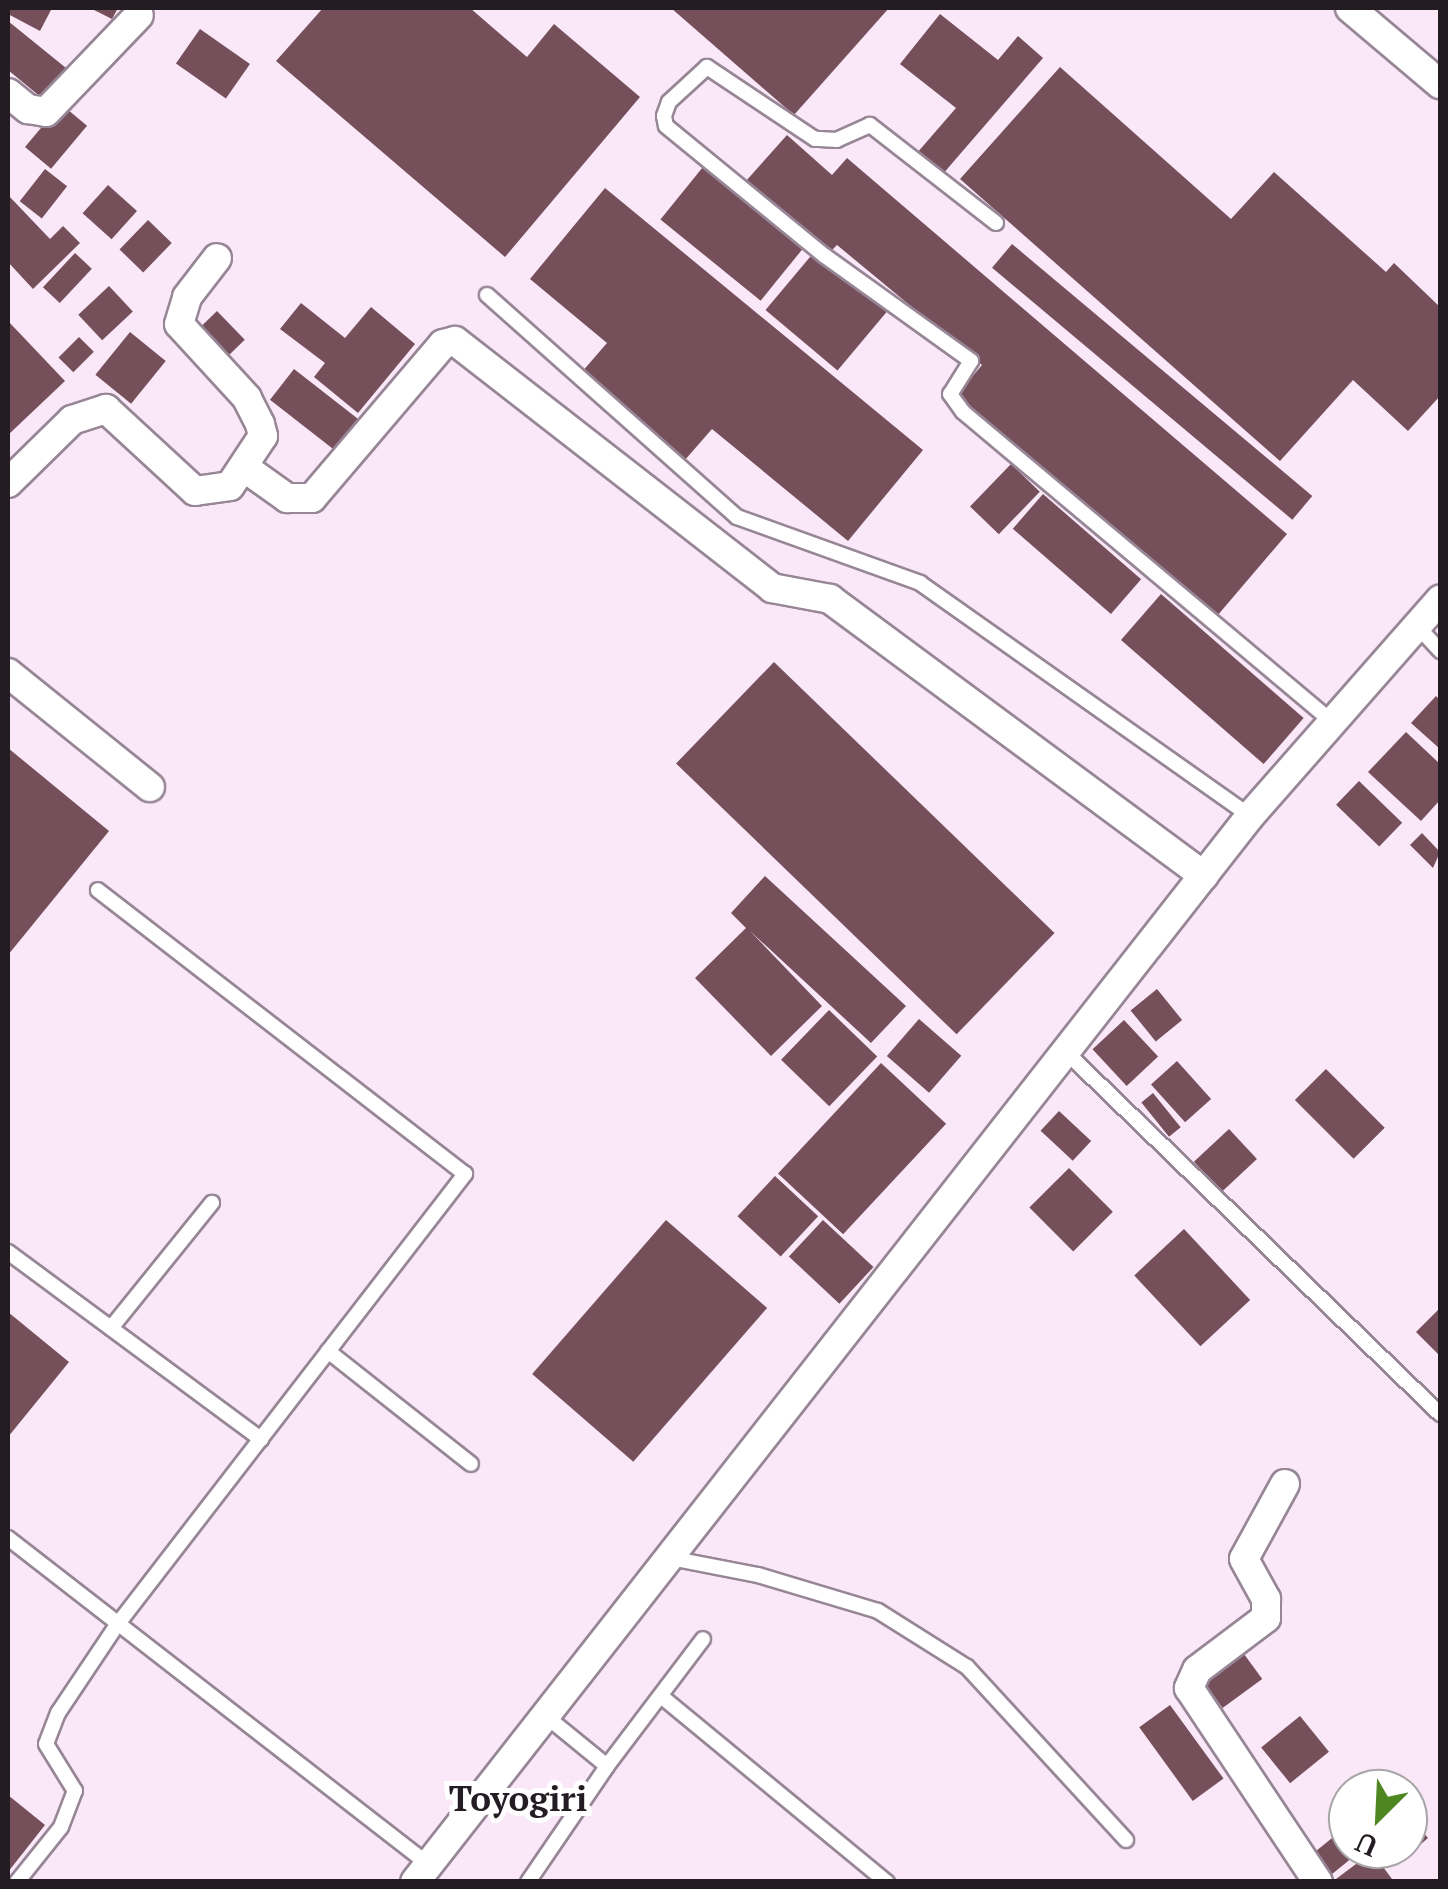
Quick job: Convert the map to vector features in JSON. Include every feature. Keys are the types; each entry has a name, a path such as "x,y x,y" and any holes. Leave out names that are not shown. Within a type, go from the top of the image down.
{"street":[{"path":"1350,8 1440,84"},
{"path":"8,93 28,109 46,112 139,16"},
{"path":"8,483 72,420 106,409 195,491 230,486 263,436 260,424 248,398 179,324 187,297 217,258"},
{"path":"245,468 287,498 312,498 444,344 455,341 772,588 830,599 1204,876"},
{"path":"421,1873 542,1712 1250,816 1440,600"},
{"path":"8,673 150,787"},
{"path":"1285,1484 1244,1559 1266,1599 1266,1618 1197,1670 1189,1688 1318,1882"}],"lane":[{"path":"996,224 870,125 838,140 816,139 707,68 669,102 666,126 826,256 970,361 950,394 963,412 1332,722"},
{"path":"487,295 737,517 920,583 1250,816"},
{"path":"1418,628 1440,651"},
{"path":"16,1882 61,1828 74,1792 46,1744 46,1731 118,1625 465,1174 98,890"},
{"path":"1065,1052 1440,1414"},
{"path":"110,1328 212,1203"},
{"path":"8,1252 261,1439"},
{"path":"328,1352 471,1464"},
{"path":"8,1538 421,1873"},
{"path":"665,1557 758,1574 878,1611 968,1667 1126,1840"},
{"path":"528,1882 607,1766 702,1639"},
{"path":"661,1696 886,1882"},
{"path":"542,1712 607,1766"}],"building":[{"path":"8,8 52,8 40,31 8,14"},
{"path":"90,8 118,8 112,19"},
{"path":"323,8 470,8 527,57 554,24 640,97 505,257 276,61"},
{"path":"671,8 889,8 794,115"},
{"path":"940,14 998,60 1018,36 1043,58 942,175 917,153 956,108 900,64"},
{"path":"8,21 66,68 42,98 8,70"},
{"path":"200,29 250,64 226,98 176,63"},
{"path":"1060,67 1231,219 1274,172 1386,272 1394,263 1440,307 1440,396 1408,431 1353,380 1280,461 960,179"},
{"path":"61,104 87,126 51,169 25,147"},
{"path":"787,135 832,175 847,158 1287,534 1217,616 956,396 982,365 837,245 827,255 746,181"},
{"path":"707,162 807,243 761,301 660,220"},
{"path":"45,169 67,186 42,219 20,201"},
{"path":"108,185 137,211 112,239 83,213"},
{"path":"605,188 923,450 848,541 712,429 684,461 581,373 607,343 530,279"},
{"path":"8,195 50,239 63,226 80,243 33,289 8,262"},
{"path":"148,220 172,243 143,272 120,249"},
{"path":"1012,244 1312,496 1292,520 992,268"},
{"path":"815,251 887,311 838,370 766,310"},
{"path":"75,253 92,269 60,303 43,287"},
{"path":"109,286 133,312 102,340 78,315"},
{"path":"301,303 345,338 371,307 415,344 358,413 314,377 325,363 280,329"},
{"path":"217,311 245,340 224,360 196,331"},
{"path":"8,321 65,381 8,435"},
{"path":"130,332 166,361 131,404 95,375"},
{"path":"79,337 94,352 73,372 58,358"},
{"path":"294,369 359,420 335,451 270,400"},
{"path":"1011,464 1040,492 999,534 970,506"},
{"path":"1043,494 1141,579 1111,614 1013,529"},
{"path":"1161,594 1304,718 1264,764 1121,640"},
{"path":"774,662 1055,933 957,1034 676,763"},
{"path":"1436,696 1440,700 1440,749 1411,723"},
{"path":"1406,732 1440,764 1440,800 1421,821 1368,772"},
{"path":"8,748 109,831 8,955"},
{"path":"1359,781 1402,823 1379,846 1336,805"},
{"path":"1422,833 1440,852 1433,868 1410,845"},
{"path":"765,876 906,1006 871,1043 750,931 822,1006 771,1056 695,978 746,928 731,913"},
{"path":"1157,989 1182,1020 1156,1041 1131,1010"},
{"path":"829,1010 877,1057 829,1106 781,1060"},
{"path":"919,1019 961,1056 929,1093 887,1056"},
{"path":"1124,1020 1158,1057 1127,1086 1093,1049"},
{"path":"1177,1061 1211,1099 1185,1122 1151,1084"},
{"path":"881,1063 946,1124 843,1234 778,1173"},
{"path":"1326,1069 1385,1128 1354,1159 1295,1100"},
{"path":"1153,1093 1181,1127 1169,1137 1141,1102"},
{"path":"1059,1111 1091,1141 1073,1161 1041,1131"},
{"path":"1229,1129 1257,1159 1222,1192 1194,1162"},
{"path":"1069,1168 1113,1212 1073,1251 1029,1208"},
{"path":"775,1176 818,1216 781,1256 737,1216"},
{"path":"666,1220 767,1308 633,1462 532,1374"},
{"path":"823,1220 873,1267 839,1304 789,1257"},
{"path":"1184,1229 1250,1300 1200,1346 1134,1275"},
{"path":"1440,1308 1440,1356 1416,1332"},
{"path":"8,1312 69,1362 8,1437"},
{"path":"1244,1654 1262,1679 1223,1708 1204,1683"},
{"path":"1170,1705 1223,1779 1193,1801 1139,1727"},
{"path":"1300,1716 1329,1752 1290,1783 1261,1747"},
{"path":"8,1795 45,1825 8,1872"},
{"path":"1328,1841 1328,1869 1338,1869 1324,1881 1306,1859"},
{"path":"1349,1869 1385,1869 1392,1879 1332,1882"}],"district":[{"name":"Toyogiri","path":"518,1798"}]}
